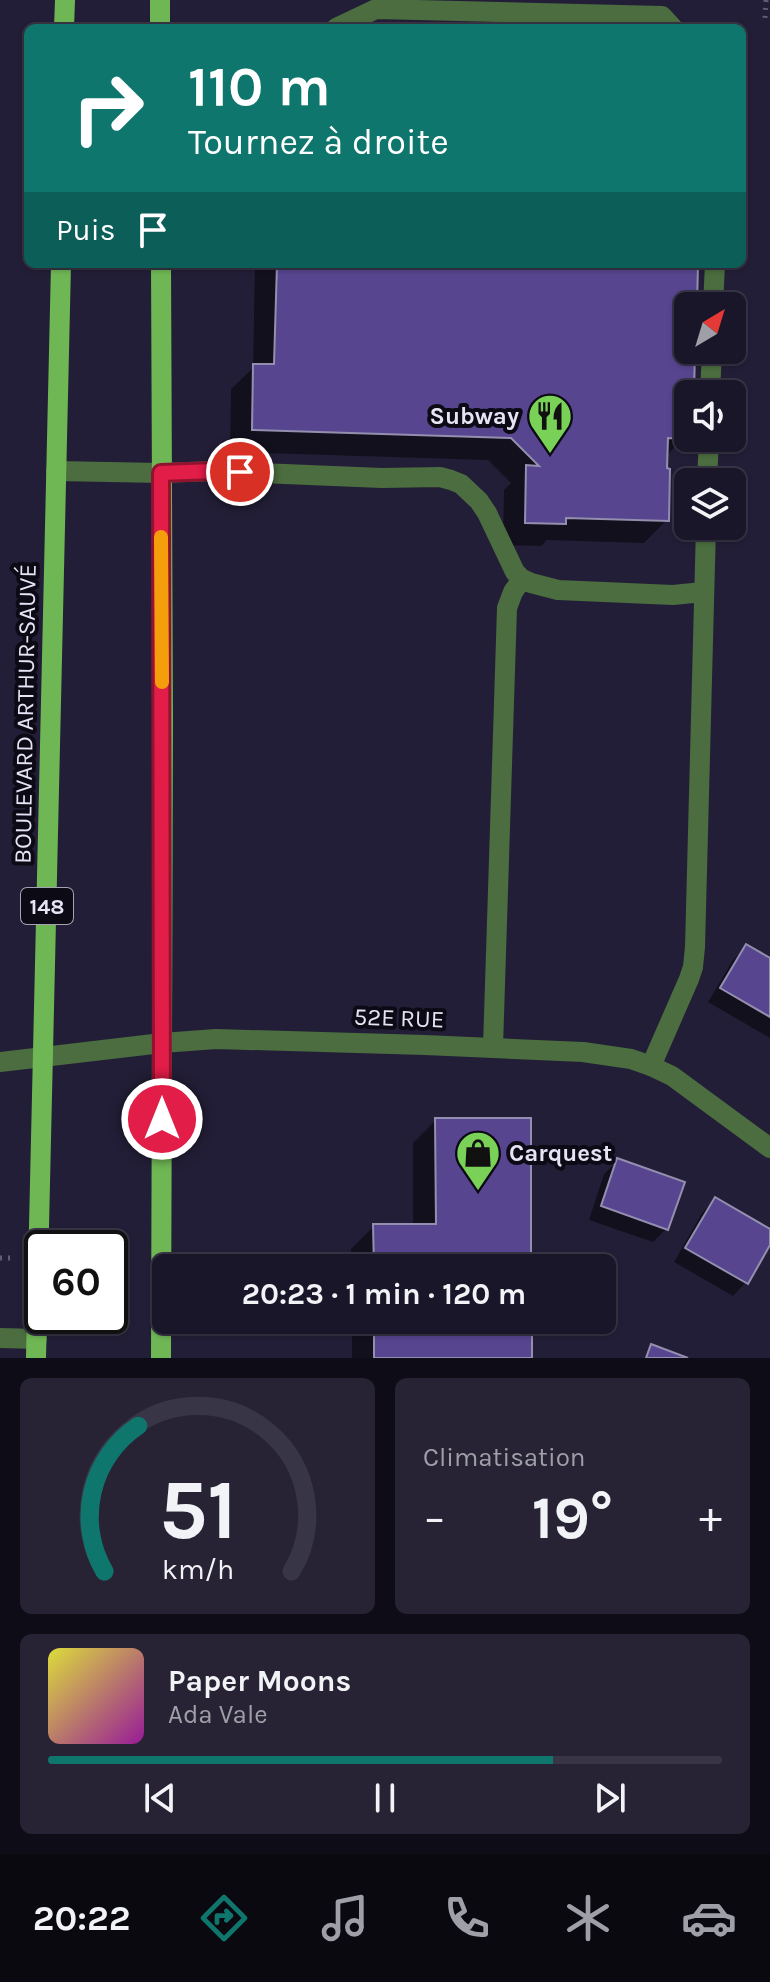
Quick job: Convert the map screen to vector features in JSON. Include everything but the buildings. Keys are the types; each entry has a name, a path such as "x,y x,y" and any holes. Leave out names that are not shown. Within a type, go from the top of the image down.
{"main road":[{"path":"64,24 65,0"},
{"path":"160,0 160,24"},
{"name":"BOULEVARD ARTHUR-SAUVÉ","path":"36,1348 61,268"},
{"path":"161,268 161,1358"}],"street":[{"path":"344,24 376,9 662,16 669,24"},
{"path":"714,292 715,268"},
{"path":"56,471 214,471 451,480 461,484 479,501 508,561 522,579 558,590 673,595 703,592"},
{"path":"651,1066 693,967 705,540"},
{"path":"493,1047 507,608 522,579"},
{"name":"52E RUE","path":"0,1062 216,1039 583,1052 631,1059 672,1076 770,1148"},
{"path":"0,1338 36,1348"}],"path":[{"path":"766,0 765,18 770,18"}],"slow traffic":[{"path":"161,537 162,682"}],"place":[{"name":"Subway","path":"550,455"},
{"name":"Carquest","path":"478,1192"}],"route":[{"path":"162,1119 161,473 240,472"}]}
